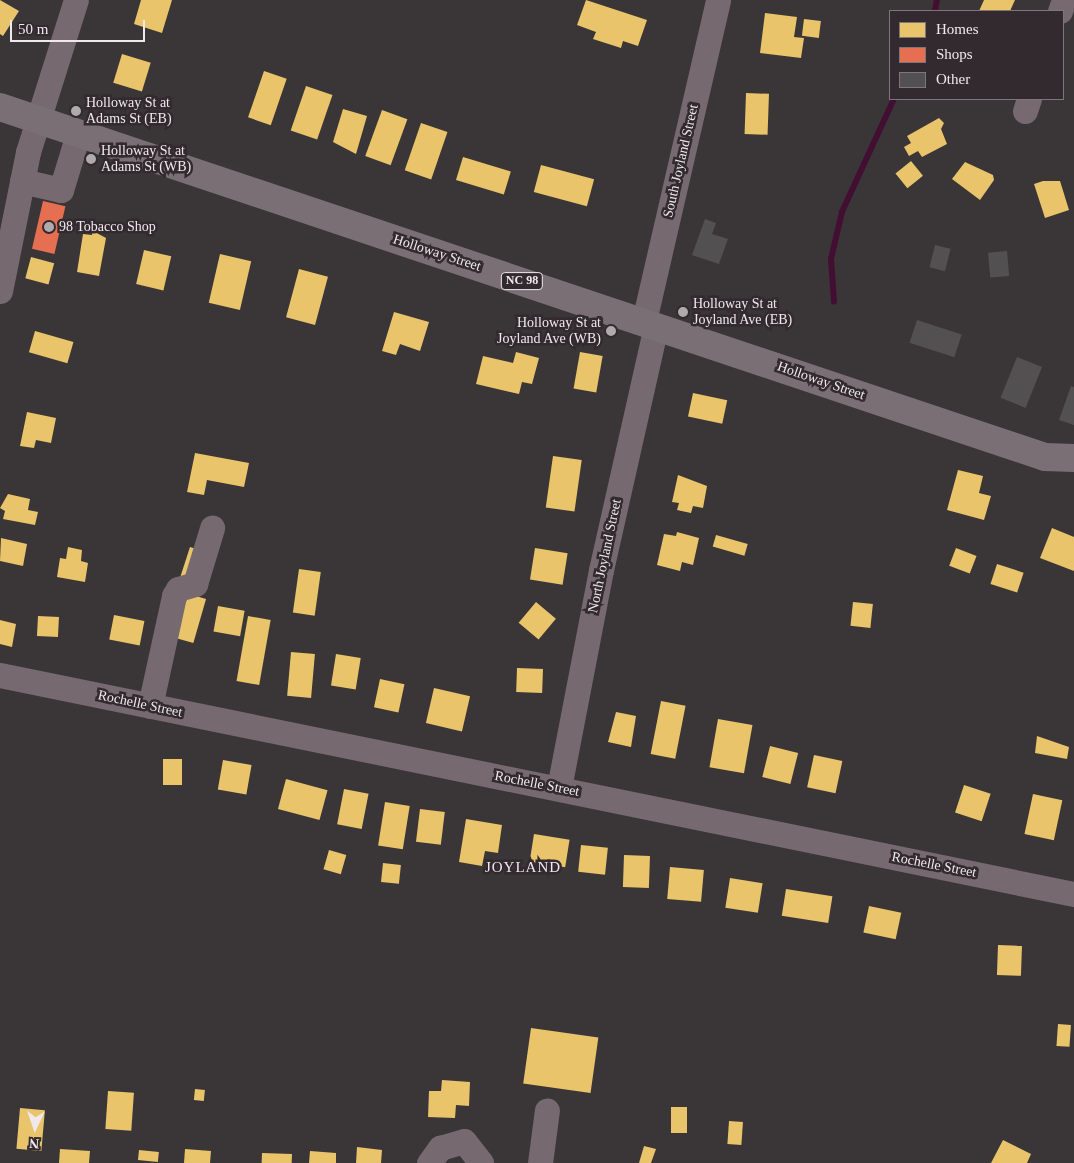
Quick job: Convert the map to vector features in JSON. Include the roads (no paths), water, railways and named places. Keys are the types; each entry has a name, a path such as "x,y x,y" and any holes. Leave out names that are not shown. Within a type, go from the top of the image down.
{"highway":[{"name":"Holloway Street","path":"0,107 1045,457 1074,458"},
{"name":"Holloway Street","path":"1045,457 1074,478"}],"street":[{"path":"1,281 37,120 76,0"},
{"name":"South Joyland Street","path":"650,324 718,0"},
{"path":"22,181 61,190 78,134"},
{"name":"North Joyland Street","path":"559,788 650,324"},
{"path":"150,706 174,596 178,589 195,584 212,528"},
{"name":"Rochelle Street","path":"0,674 1074,894"},
{"path":"540,1163 546,1110"},
{"path":"429,1163 440,1148 464,1141 481,1163"}],"waterway":[{"path":"935,10 937,0"},
{"path":"834,302 831,259 842,212 894,100"}],"place":[{"name":"Holloway St at Adams St (EB)","path":"76,111"},
{"name":"Holloway St at Adams St (WB)","path":"91,159"},
{"name":"98 Tobacco Shop","path":"49,227"},
{"name":"Holloway St at Joyland Ave (EB)","path":"683,312"},
{"name":"Holloway St at Joyland Ave (WB)","path":"611,331"}],"district":[{"name":"JOYLAND","path":"523,868"}]}
